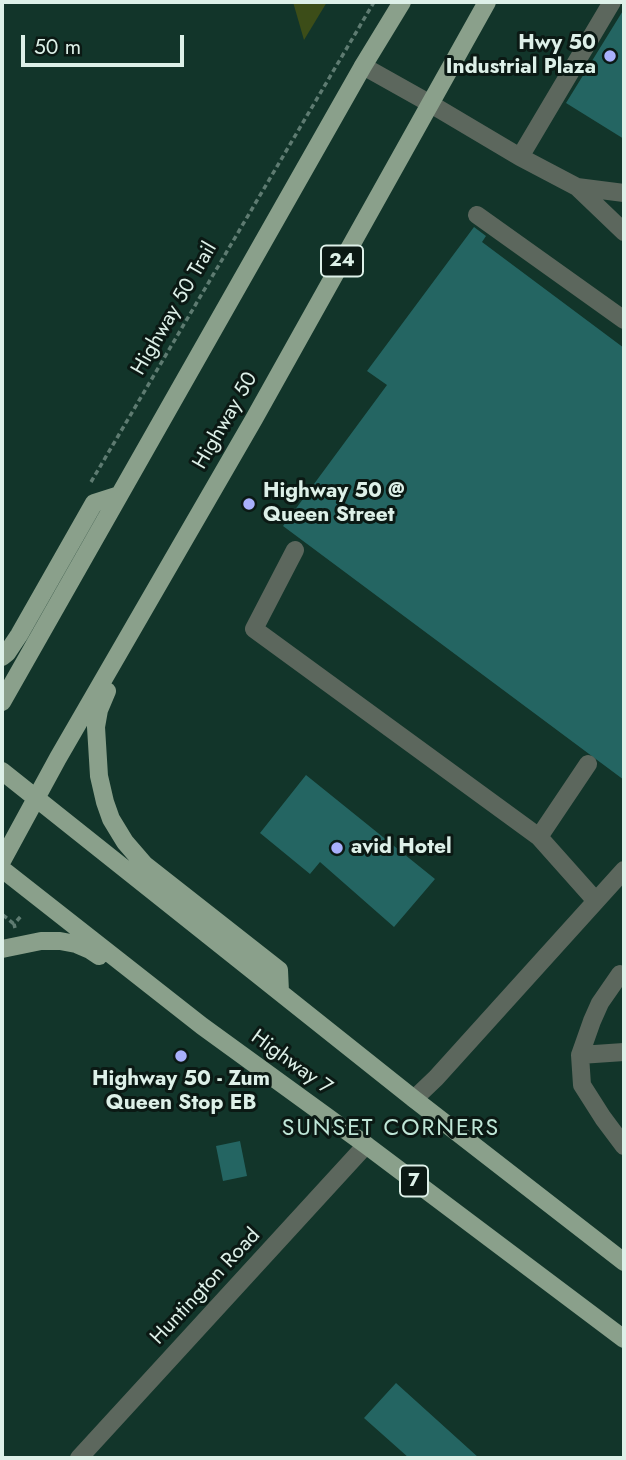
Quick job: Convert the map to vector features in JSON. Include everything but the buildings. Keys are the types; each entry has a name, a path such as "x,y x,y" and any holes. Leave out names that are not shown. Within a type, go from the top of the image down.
{"main road":[{"path":"2,702 363,66 402,2"},
{"name":"Highway 50","path":"2,861 254,419 486,2"},
{"path":"2,657 19,635 94,503 119,495"},
{"path":"175,556 177,568 106,692 99,709 96,727 97,755 103,793 111,820 134,854 279,970 280,992"},
{"path":"2,771 414,1099 624,1262"},
{"name":"Highway 7","path":"2,869 202,1026 624,1339"},
{"path":"2,949 41,941 60,941 83,947 103,958 191,1027 202,1026"}],"street":[{"path":"520,157 612,2"},
{"path":"363,66 577,187 624,233"},
{"path":"577,187 624,193"},
{"path":"477,215 624,320"},
{"path":"295,550 254,629 539,836 596,901"},
{"path":"539,836 588,764"},
{"path":"414,1099 624,870"},
{"path":"620,974 600,1003 580,1055 582,1085 624,1146"},
{"path":"580,1055 624,1052"},
{"name":"Huntington Road","path":"79,1458 366,1146"}],"path":[{"name":"Highway 50 Trail","path":"90,483 374,2"},
{"path":"3,915 14,924 15,934"},
{"path":"14,924 22,915"}],"green space":[{"path":"293,2 327,2 304,40"}],"place":[{"name":"Hwy 50 Industrial Plaza","path":"610,56"},
{"name":"Highway 50 @ Queen Street","path":"249,504"},
{"name":"avid Hotel","path":"337,848"},
{"name":"Highway 50 - Zum Queen Stop EB","path":"181,1056"}],"district":[{"name":"SUNSET CORNERS","path":"391,1129"}]}
